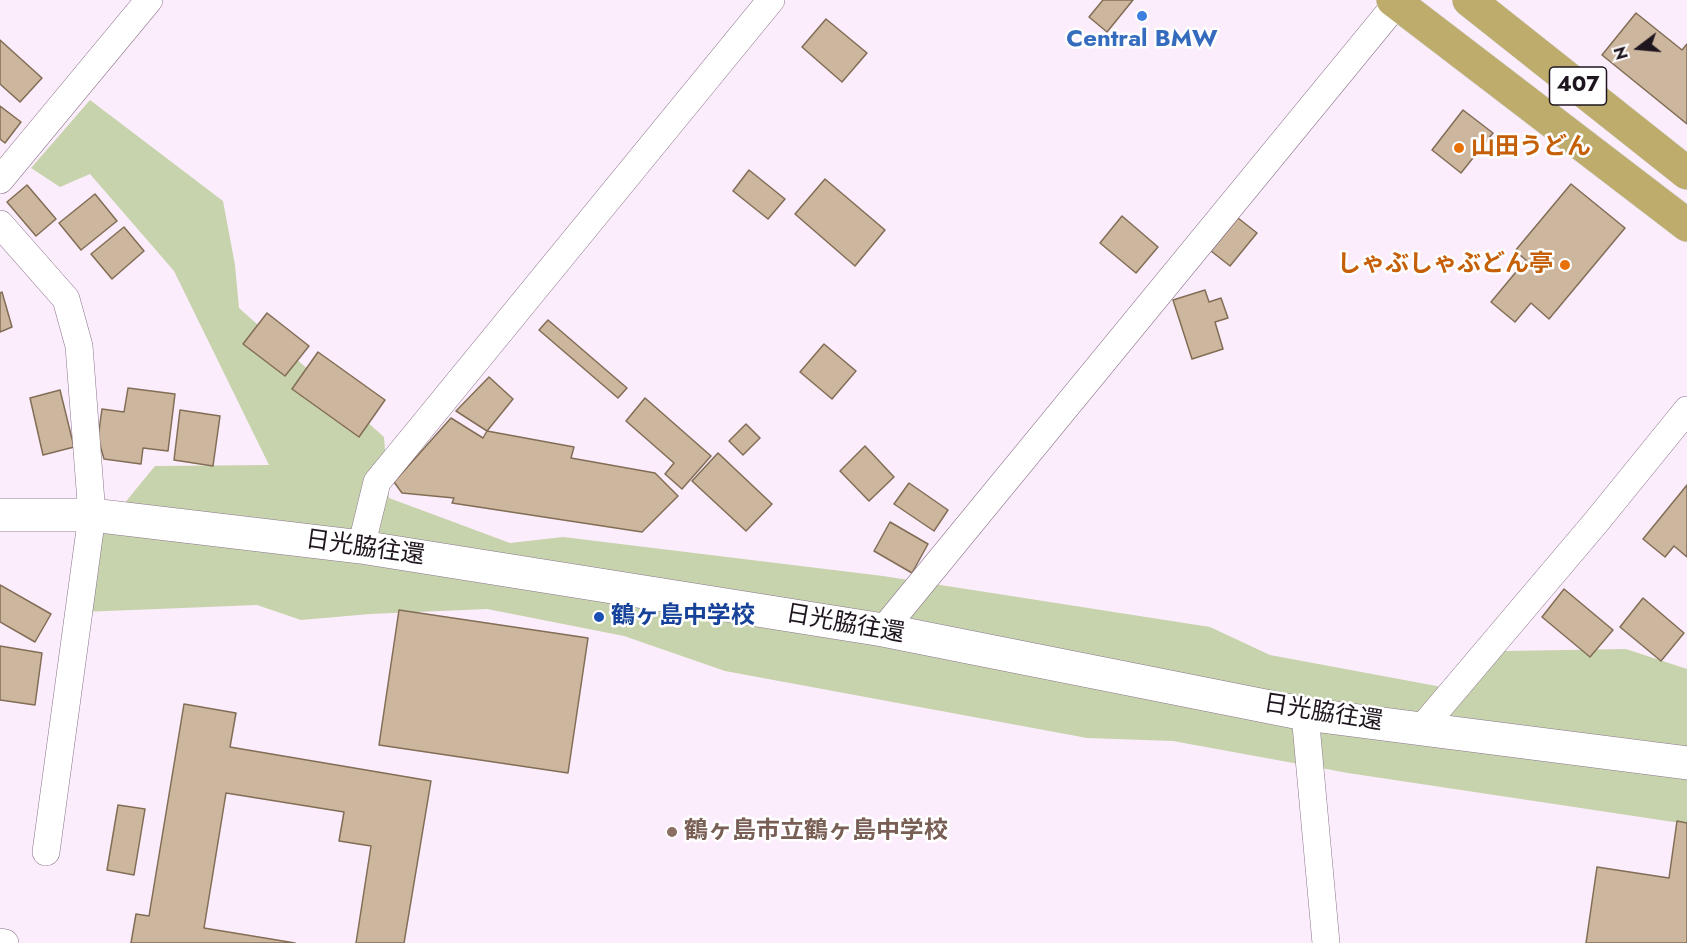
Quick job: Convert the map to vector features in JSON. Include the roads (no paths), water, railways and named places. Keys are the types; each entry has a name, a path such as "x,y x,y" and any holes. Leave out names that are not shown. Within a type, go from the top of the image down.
{"highway":[{"name":"407","path":"1469,0 1687,173"},
{"name":"407","path":"1395,2 1687,225"}],"street":[{"path":"0,180 149,0"},
{"path":"361,547 377,482 771,0"},
{"path":"883,630 1395,2"},
{"path":"0,224 66,299 79,346 92,515 46,852"},
{"path":"1421,729 1597,521 1687,410"},
{"name":"日光脇往還","path":"0,515 92,515 361,547 883,630 1305,714 1687,764"},
{"path":"1305,714 1326,943"},
{"path":"0,942 5,943"}],"place":[{"name":"Central BMW","path":"1142,16"},
{"name":"山田うどん","path":"1459,148"},
{"name":"しゃぶしゃぶどん亭","path":"1565,265"},
{"name":"鶴ヶ島中学校","path":"599,617"},
{"name":"鶴ヶ島市立鶴ヶ島中学校","path":"672,832"}]}
